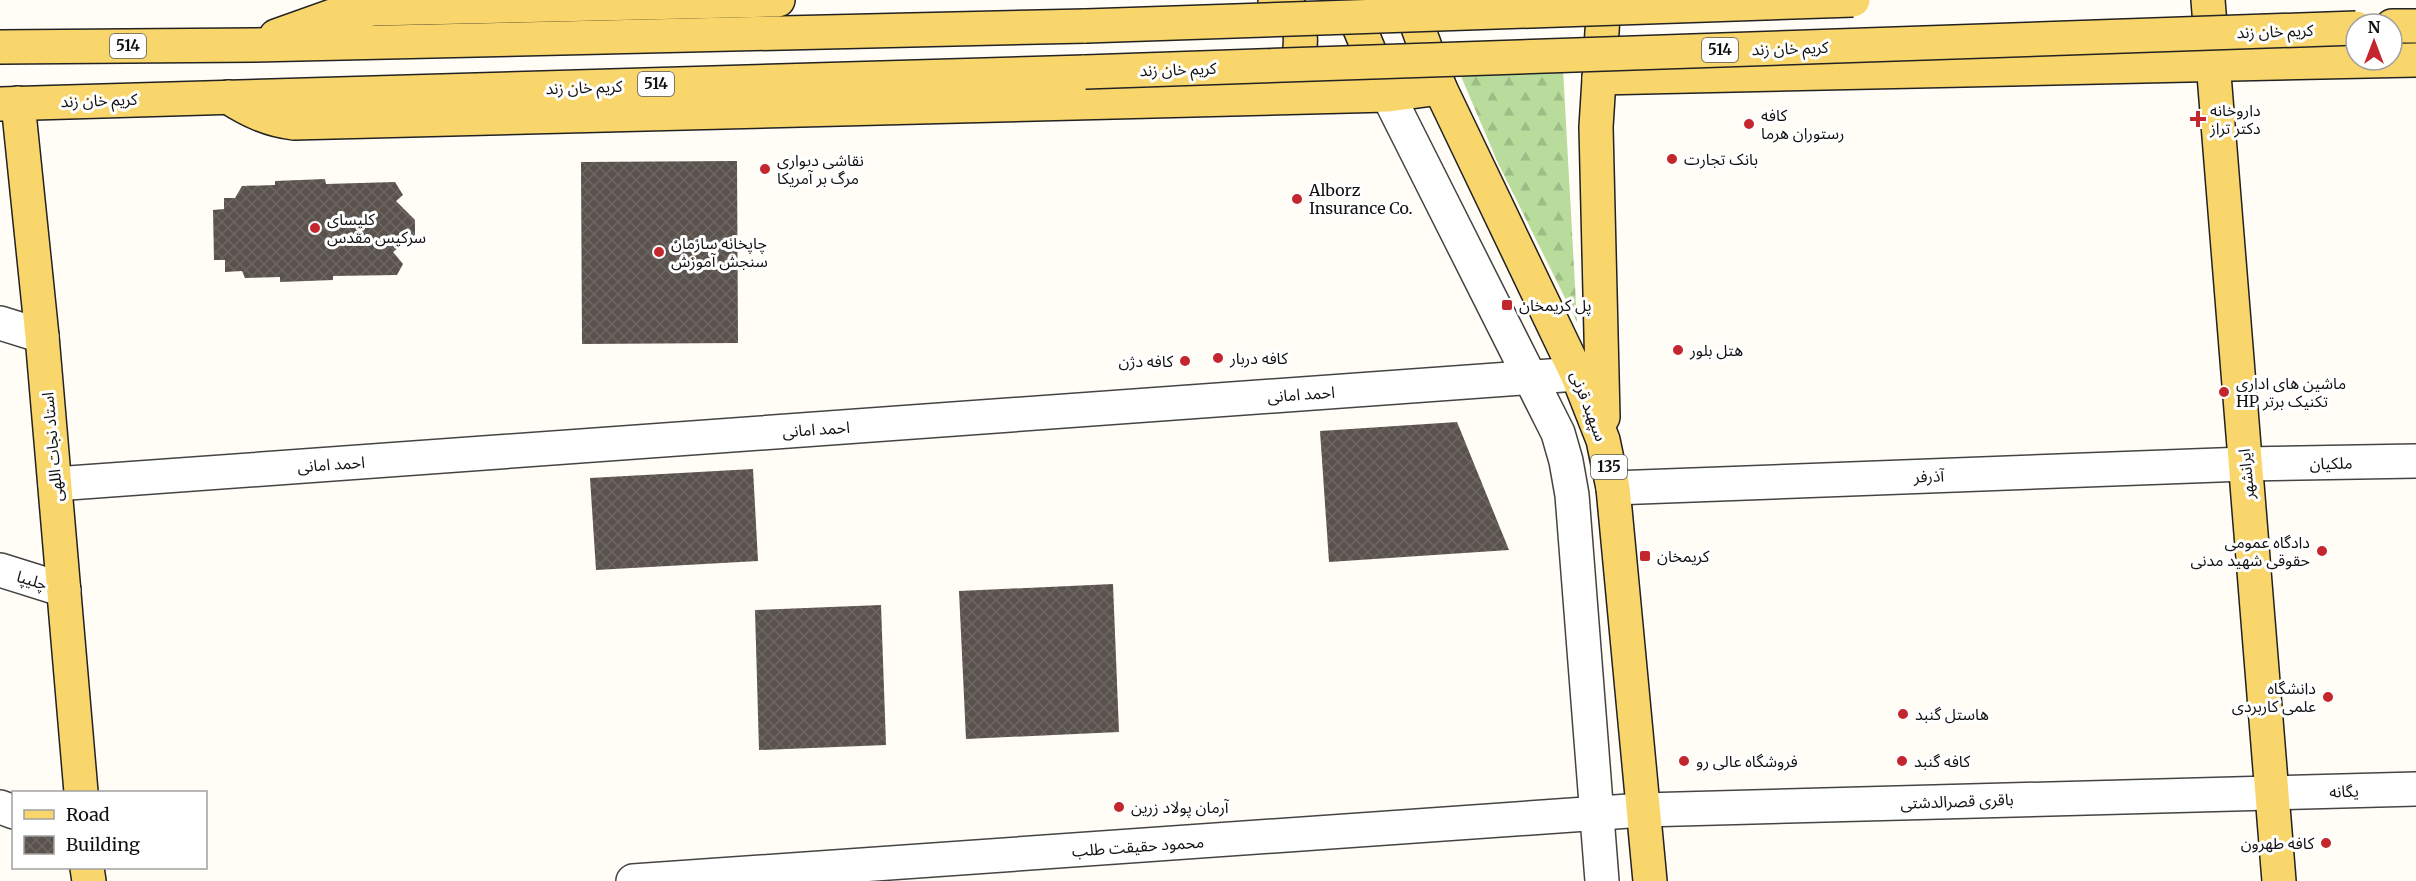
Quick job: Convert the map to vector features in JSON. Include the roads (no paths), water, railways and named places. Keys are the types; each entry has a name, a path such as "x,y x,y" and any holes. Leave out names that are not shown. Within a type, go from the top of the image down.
{"main road":[{"path":"255,45 310,22 358,10 778,0"},
{"path":"1244,100 1281,89 1295,73 1299,62 1299,28 1294,15 1282,3 1275,0"},
{"path":"1348,0 1388,95"},
{"name":"سپهبد قرنی","path":"1408,0 1440,87 1577,374 1603,440 1613,488 1650,881"},
{"path":"1603,440 1596,127 1604,0"},
{"name":"514","path":"0,47 255,45 1086,26 1853,0"},
{"name":"ایرانشهر","path":"2208,0 2279,881"},
{"name":"کریم خان زند","path":"9,103 1084,72 2344,28"},
{"name":"کریم خان زند","path":"1599,78 2416,60"},
{"path":"228,97 250,111 294,123 1244,100 1388,95 1440,87"},
{"name":"استاد نجات اللهی","path":"9,103 42,336 81,791"}],"street":[{"path":"1388,95 1528,378 1558,433 1566,461 1572,495 1602,881"},
{"path":"0,323 42,336"},
{"name":"احمد امانی","path":"55,484 1577,374"},
{"name":"ملکیان","path":"2245,464 2416,461"},
{"name":"آذرفر","path":"1613,488 2245,464"},
{"name":"چلیپا","path":"0,570 64,590"},
{"name":"یگانه","path":"2272,793 2416,789"},
{"name":"باقری قصرالدشتی","path":"1643,810 2272,793"},
{"name":"محمود حقیقت طلب","path":"633,881 1643,810"}],"place":[{"name":"داروخانه دکتر تراز","path":"2198,119"},
{"name":"کافه رستوران هرما","path":"1749,124"},
{"name":"بانک تجارت","path":"1672,159"},
{"name":"نقاشی دیواری مرگ بر آمریکا","path":"765,169"},
{"name":"Alborz Insurance Co.","path":"1297,199"},
{"name":"کلیسای سرکیس مقدس","path":"315,228"},
{"name":"چاپخانه سازمان سنجش آموزش","path":"659,252"},
{"name":"پل کریمخان","path":"1507,305"},
{"name":"هتل بلور","path":"1678,350"},
{"name":"کافه دربار","path":"1218,358"},
{"name":"کافه دژن","path":"1185,361"},
{"name":"ماشین های اداری HP تکنیک برتر","path":"2224,392"},
{"name":"دادگاه عمومی حقوقی شهید مدنی","path":"2322,551"},
{"name":"کریمخان","path":"1645,556"},
{"name":"دانشگاه علمی کاربردی","path":"2328,697"},
{"name":"هاستل گنبد","path":"1903,714"},
{"name":"فروشگاه عالی رو","path":"1684,761"},
{"name":"کافه گنبد","path":"1902,761"},
{"name":"آرمان پولاد زرین","path":"1119,807"},
{"name":"کافه طهرون","path":"2326,843"}]}
